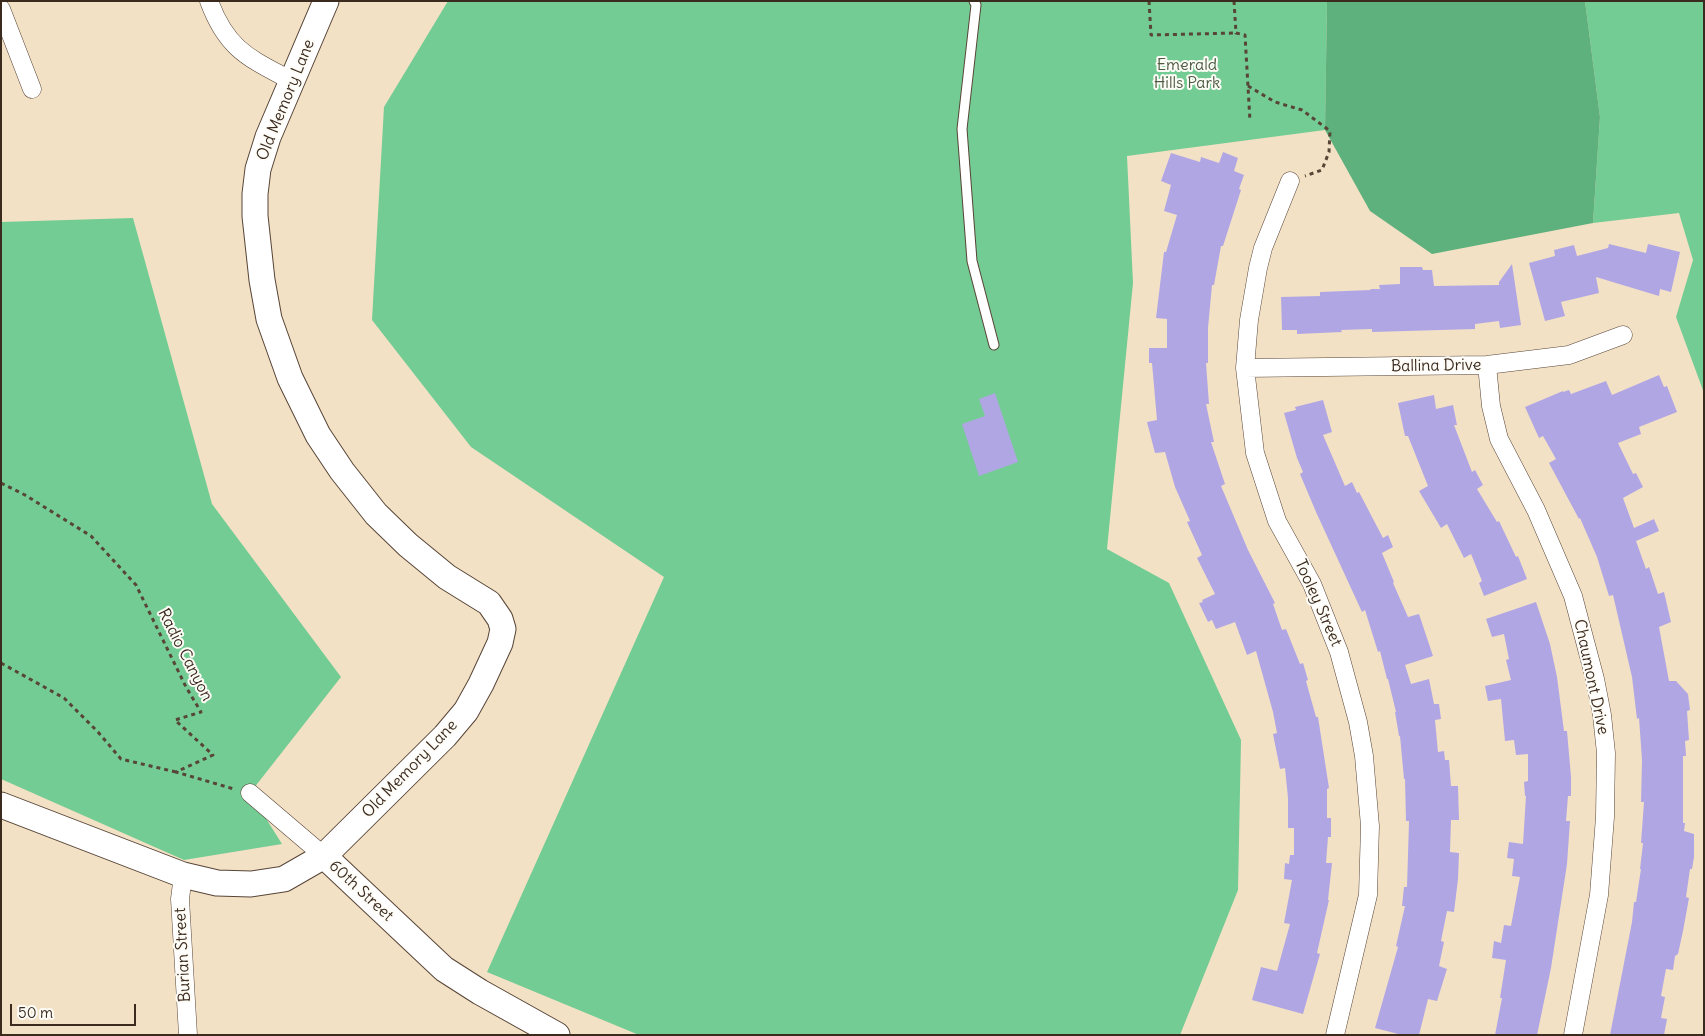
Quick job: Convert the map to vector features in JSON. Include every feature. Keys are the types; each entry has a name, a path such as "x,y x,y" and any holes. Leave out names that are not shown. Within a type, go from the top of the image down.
{"street":[{"path":"209,1 216,21 231,43 252,60 292,80"},
{"name":"Old Memory Lane","path":"324,856 445,736 466,710 481,684 500,643 502,629 500,619 490,603 447,577 408,545 376,514 342,471 318,435 290,378 269,319 262,280 255,209 258,169 268,137 326,1"},
{"path":"1,9 32,89"},
{"name":"Tooley Street","path":"1290,181 1262,254 1249,320 1245,368 1255,452 1277,521 1312,584 1339,652 1354,704 1364,756 1370,826 1368,895 1335,1035"},
{"name":"Ballina Drive","path":"1245,368 1487,365 1569,355 1623,335"},
{"name":"Chaumont Drive","path":"1487,365 1491,406 1499,439 1536,510 1572,596 1593,671 1602,715 1606,753 1606,817 1600,885 1573,1035"},
{"path":"250,793 324,856"},
{"name":"60th Street","path":"1,805 183,875 217,883 251,884 284,879 324,856 444,969 480,992 557,1035"},
{"name":"Burian Street","path":"183,875 180,899 188,1035"}],"lane":[{"path":"974,1 976,5 962,129 972,260 994,345"}],"path":[{"path":"1149,1 1151,35 1236,33 1245,35 1250,121"},
{"path":"1234,1 1236,33"},
{"path":"1248,86 1275,102 1302,110 1330,131 1330,152 1322,170 1290,181"},
{"name":"Radio Canyon","path":"1,482 91,536 136,585 186,687 201,712 175,720 213,755 176,772"},
{"path":"1,663 64,698 98,732 121,759 250,793"}],"green space":[{"name":"Emerald Hills Park","path":"448,1 1327,1 1325,130 1127,156 1133,283 1107,549 1169,583 1241,740 1238,890 1180,1035 639,1035 487,972 664,577 471,447 372,320 384,107"},
{"path":"1327,1 1585,1 1600,117 1593,223 1432,254 1370,211 1325,130"},
{"path":"1585,1 1704,1 1704,393 1676,317 1693,260 1679,213 1593,223 1600,117"},
{"path":"133,218 212,504 341,677 250,793 282,844 184,860 1,779 1,222"}],"building":[{"path":"1223,152 1238,158 1234,171 1244,175 1223,246 1221,246 1214,285 1212,285 1208,328 1208,363 1206,363 1209,404 1206,404 1214,442 1211,442 1225,484 1221,486 1248,550 1275,603 1273,604 1282,630 1286,629 1300,664 1303,663 1316,717 1318,717 1329,788 1327,789 1327,818 1331,818 1331,837 1328,837 1326,863 1332,863 1329,900 1317,953 1320,954 1303,1014 1252,1000 1261,967 1277,971 1290,924 1284,923 1292,880 1284,879 1285,863 1289,864 1290,855 1294,855 1294,828 1288,828 1285,768 1280,769 1273,734 1277,733 1273,712 1256,651 1247,655 1235,622 1216,629 1212,620 1208,622 1199,603 1215,594 1197,558 1202,555 1187,522 1190,521 1175,487 1165,452 1155,453 1147,422 1157,420 1152,363 1149,363 1149,348 1167,348 1167,319 1156,318 1164,252 1166,252 1177,215 1164,211 1171,185 1161,181 1171,153 1200,162 1201,157 1219,163"},
{"path":"1609,244 1646,253 1648,244 1680,252 1671,292 1660,289 1659,296 1596,277 1599,293 1561,302 1565,316 1545,321 1529,263 1555,256 1554,250 1574,245 1577,256 1608,248"},
{"path":"1512,264 1521,325 1500,328 1499,321 1475,324 1475,329 1372,332 1372,329 1297,334 1297,330 1282,330 1281,297 1320,296 1320,292 1371,290 1380,289 1379,285 1400,284 1400,267 1422,267 1423,270 1432,270 1434,286 1499,285 1499,282"},
{"path":"1659,375 1664,387 1667,386 1677,412 1639,427 1641,434 1618,443 1633,474 1636,473 1643,487 1623,498 1634,528 1654,519 1659,531 1636,541 1646,569 1649,567 1658,594 1664,592 1671,622 1659,627 1669,681 1676,681 1688,694 1690,710 1687,711 1689,740 1685,741 1686,756 1683,756 1683,823 1685,823 1684,831 1694,834 1694,857 1692,869 1690,869 1686,897 1689,898 1678,954 1675,956 1673,970 1666,969 1661,996 1665,997 1661,1018 1667,1019 1664,1035 1610,1035 1641,869 1644,802 1641,802 1642,760 1639,718 1637,719 1632,677 1613,595 1609,596 1597,557 1580,518 1549,463 1556,459 1543,436 1539,438 1525,407 1563,391 1569,390 1571,394 1606,381 1612,395"},
{"path":"995,393 1018,462 979,476 962,424 985,416 979,399"},
{"path":"1434,395 1436,409 1453,405 1457,425 1454,425 1472,472 1475,470 1483,485 1477,489 1497,522 1499,521 1516,557 1518,556 1527,579 1484,596 1479,583 1482,581 1471,554 1464,558 1447,524 1441,528 1419,491 1428,486 1408,436 1405,436 1398,403"},
{"path":"1323,400 1332,432 1323,435 1345,486 1352,482 1383,538 1388,535 1393,547 1382,553 1393,583 1408,617 1419,614 1433,656 1405,665 1411,684 1429,679 1434,704 1439,704 1441,719 1435,720 1438,752 1444,751 1445,760 1449,760 1451,786 1458,786 1459,820 1451,820 1450,852 1459,853 1458,879 1454,912 1447,911 1441,941 1444,942 1439,966 1447,969 1437,1001 1428,999 1419,1035 1402,1035 1375,1028 1398,947 1396,946 1405,906 1402,906 1404,887 1407,887 1409,821 1406,821 1405,779 1396,712 1380,651 1378,652 1365,610 1362,612 1300,474 1303,472 1284,413 1296,410 1295,407"},
{"path":"1536,602 1550,644 1557,677 1564,731 1567,731 1571,796 1568,796 1566,821 1570,821 1567,864 1551,968 1537,1035 1495,1035 1502,998 1500,998 1506,960 1492,958 1494,941 1501,943 1504,925 1511,926 1520,877 1512,876 1514,859 1507,858 1509,842 1523,844 1526,796 1524,782 1528,781 1528,754 1516,755 1514,740 1505,741 1501,699 1488,701 1485,686 1511,680 1506,660 1509,659 1504,634 1492,637 1486,619"}]}
